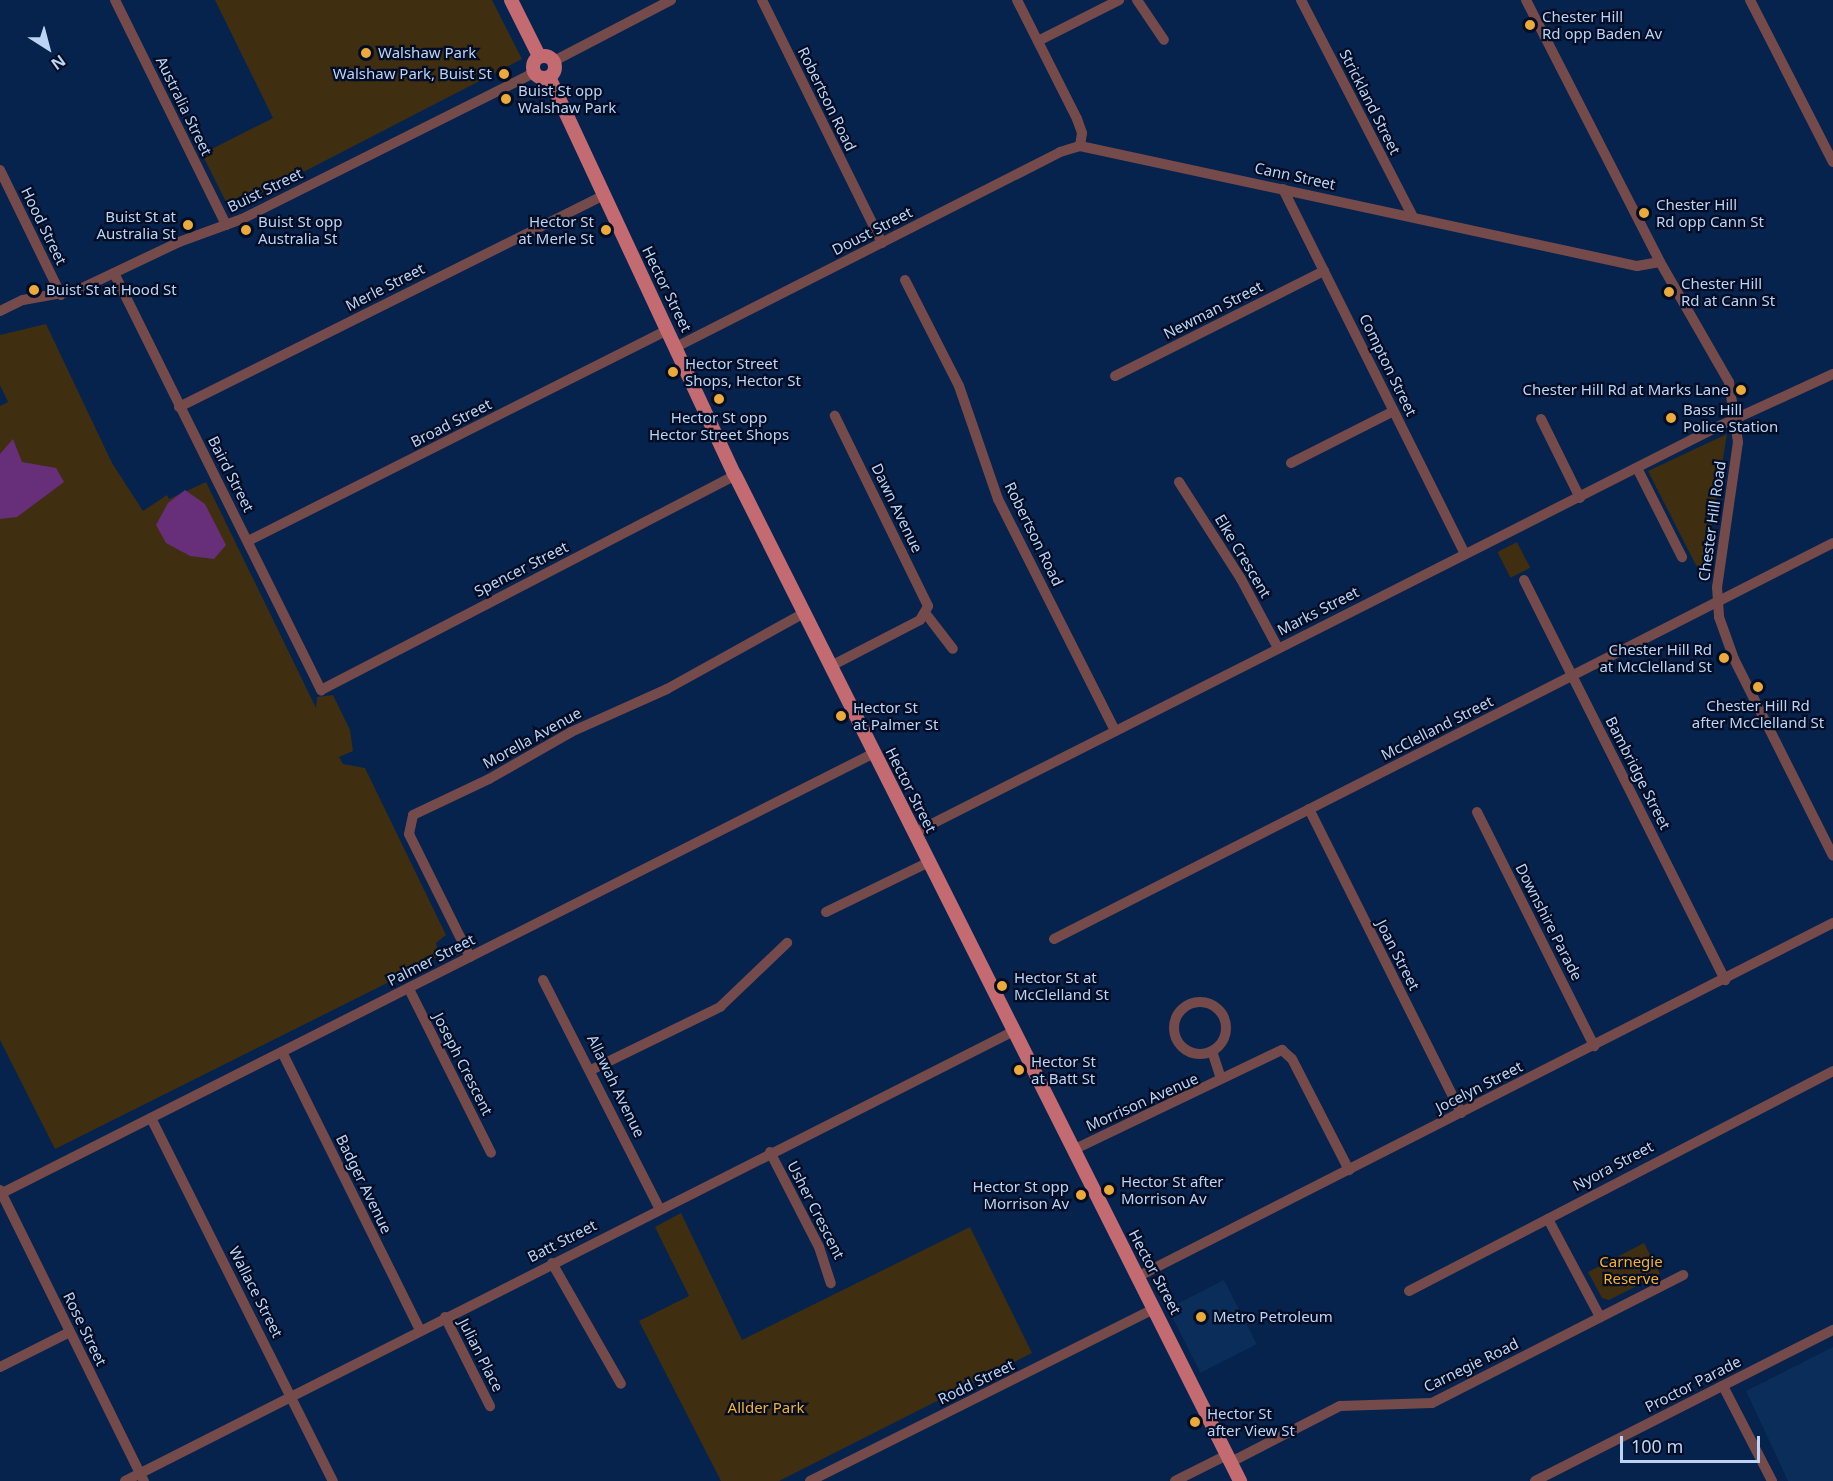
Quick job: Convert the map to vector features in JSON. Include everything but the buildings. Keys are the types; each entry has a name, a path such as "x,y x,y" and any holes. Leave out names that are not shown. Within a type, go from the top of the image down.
{"main road":[{"path":"511,0 539,56 554,62 549,76 534,73 533,65 539,56"},
{"name":"Hector Street","path":"549,76 667,330 678,346 735,475 1240,1481"}],"street":[{"name":"Australia Street","path":"115,0 226,225"},
{"path":"554,62 671,0"},
{"name":"Robertson Road","path":"762,0 882,243"},
{"path":"1017,0 1077,119 1080,146"},
{"path":"1038,41 1119,0"},
{"path":"1137,0 1164,40"},
{"name":"Strickland Street","path":"1301,0 1413,217"},
{"name":"Chester Hill Road","path":"1526,0 1660,262 1720,362 1737,421 1717,602 1734,658 1833,856"},
{"path":"1750,0 1833,162"},
{"name":"Buist Street","path":"0,311 23,300 61,295 226,225 534,73"},
{"name":"Doust Street","path":"678,346 1060,152 1080,146"},
{"name":"Cann Street","path":"1080,146 1637,266 1660,262"},
{"name":"Hood Street","path":"0,170 61,295"},
{"name":"Compton Street","path":"1283,189 1465,554"},
{"name":"Merle Street","path":"179,407 604,195"},
{"name":"Newman Street","path":"1115,376 1324,272"},
{"name":"Baird Street","path":"114,273 321,690"},
{"name":"Robertson Road","path":"905,280 959,386 998,499 1115,731"},
{"name":"Broad Street","path":"248,541 667,330"},
{"name":"Marks Street","path":"914,832 1637,468 1833,374"},
{"path":"1291,463 1394,411"},
{"name":"Dawn Avenue","path":"835,416 926,600 926,614 954,649"},
{"path":"1541,419 1580,498"},
{"path":"1637,468 1682,557"},
{"name":"Spencer Street","path":"321,690 735,475"},
{"name":"Elke Crescent","path":"1179,482 1242,579 1278,648"},
{"name":"McClelland Street","path":"1054,939 1833,543"},
{"name":"Bambridge Street","path":"1524,580 1725,980"},
{"name":"Morella Avenue","path":"470,957 408,834 414,814 489,779 571,732 667,689 804,613"},
{"path":"831,666 926,614"},
{"name":"Palmer Street","path":"1,1192 409,989 874,753"},
{"name":"Joan Street","path":"1309,809 1461,1113"},
{"name":"Downshire Parade","path":"1477,812 1594,1046"},
{"path":"826,912 929,862"},
{"name":"Jocelyn Street","path":"1139,1276 1725,980 1833,923"},
{"path":"591,1070 720,1007 787,943"},
{"name":"Allawah Avenue","path":"543,980 591,1070 659,1208"},
{"name":"Joseph Crescent","path":"409,989 491,1153"},
{"name":"Morrison Avenue","path":"1211,1004 1224,1016 1224,1038 1212,1051 1195,1053 1177,1039 1175,1022 1189,1005 1211,1004"},
{"name":"Batt Street","path":"125,1481 142,1477 291,1395 1014,1031"},
{"name":"Morrison Avenue","path":"1212,1051 1221,1078"},
{"name":"Morrison Avenue","path":"1073,1150 1208,1089 1221,1078 1278,1051 1288,1053 1349,1170"},
{"name":"Badger Avenue","path":"282,1052 420,1330"},
{"name":"Nyora Street","path":"1409,1291 1833,1071"},
{"name":"Wallace Street","path":"151,1118 333,1481"},
{"name":"Usher Crescent","path":"770,1152 819,1247 831,1283"},
{"name":"Rose Street","path":"1,1192 142,1477"},
{"path":"1548,1219 1600,1317"},
{"path":"552,1263 621,1384"},
{"name":"Carnegie Road","path":"1175,1481 1340,1407 1432,1403 1683,1275"},
{"name":"Rodd Street","path":"810,1481 1155,1308"},
{"name":"Julian Place","path":"445,1317 490,1406"},
{"name":"Proctor Parade","path":"1535,1481 1833,1330"},
{"path":"0,1367 70,1332"},
{"path":"1723,1386 1772,1481"}],"shaded area":[{"path":"13,439 22,462 56,468 64,482 17,517 0,519 0,454"},
{"path":"185,490 205,504 226,545 214,559 190,556 166,543 156,525 168,503"},
{"path":"1224,1280 1257,1344 1201,1373 1168,1309"},
{"path":"1833,1347 1833,1481 1788,1481 1746,1391"}],"green space":[{"path":"215,0 492,0 522,59 230,210 202,154 273,118"},
{"path":"46,324 112,463 143,511 167,495 169,499 206,482 316,708 317,697 333,695 350,730 353,751 339,757 343,764 365,768 446,935 436,943 439,957 55,1149 0,1040 0,406 8,402 0,385 0,335"},
{"path":"1727,434 1703,579 1648,471"},
{"path":"1517,542 1530,568 1511,578 1497,552"},
{"name":"Allder Park","path":"681,1213 742,1340 970,1227 1032,1353 779,1481 721,1481 639,1321 689,1296 655,1227"},
{"name":"Carnegie Reserve","path":"1644,1243 1660,1274 1609,1300 1602,1298 1588,1272"}],"place":[{"name":"Chester Hill Rd opp Baden Av","path":"1530,25"},
{"name":"Walshaw Park","path":"366,53"},
{"name":"Walshaw Park, Buist St","path":"504,74"},
{"name":"Buist St opp Walshaw Park","path":"506,99"},
{"name":"Chester Hill Rd opp Cann St","path":"1644,213"},
{"name":"Buist St at Australia St","path":"188,225"},
{"name":"Buist St opp Australia St","path":"246,230"},
{"name":"Hector St at Merle St","path":"606,230"},
{"name":"Buist St at Hood St","path":"34,290"},
{"name":"Chester Hill Rd at Cann St","path":"1669,292"},
{"name":"Hector Street Shops, Hector St","path":"673,372"},
{"name":"Chester Hill Rd at Marks Lane","path":"1741,390"},
{"name":"Hector St opp Hector Street Shops","path":"719,399"},
{"name":"Bass Hill Police Station","path":"1671,418"},
{"name":"Chester Hill Rd at McClelland St","path":"1724,658"},
{"name":"Chester Hill Rd after McClelland St","path":"1758,687"},
{"name":"Hector St at Palmer St","path":"841,716"},
{"name":"Hector St at McClelland St","path":"1002,986"},
{"name":"Hector St at Batt St","path":"1019,1070"},
{"name":"Hector St after Morrison Av","path":"1109,1190"},
{"name":"Hector St opp Morrison Av","path":"1081,1195"},
{"name":"Metro Petroleum","path":"1201,1317"},
{"name":"Hector St after View St","path":"1195,1422"}]}
